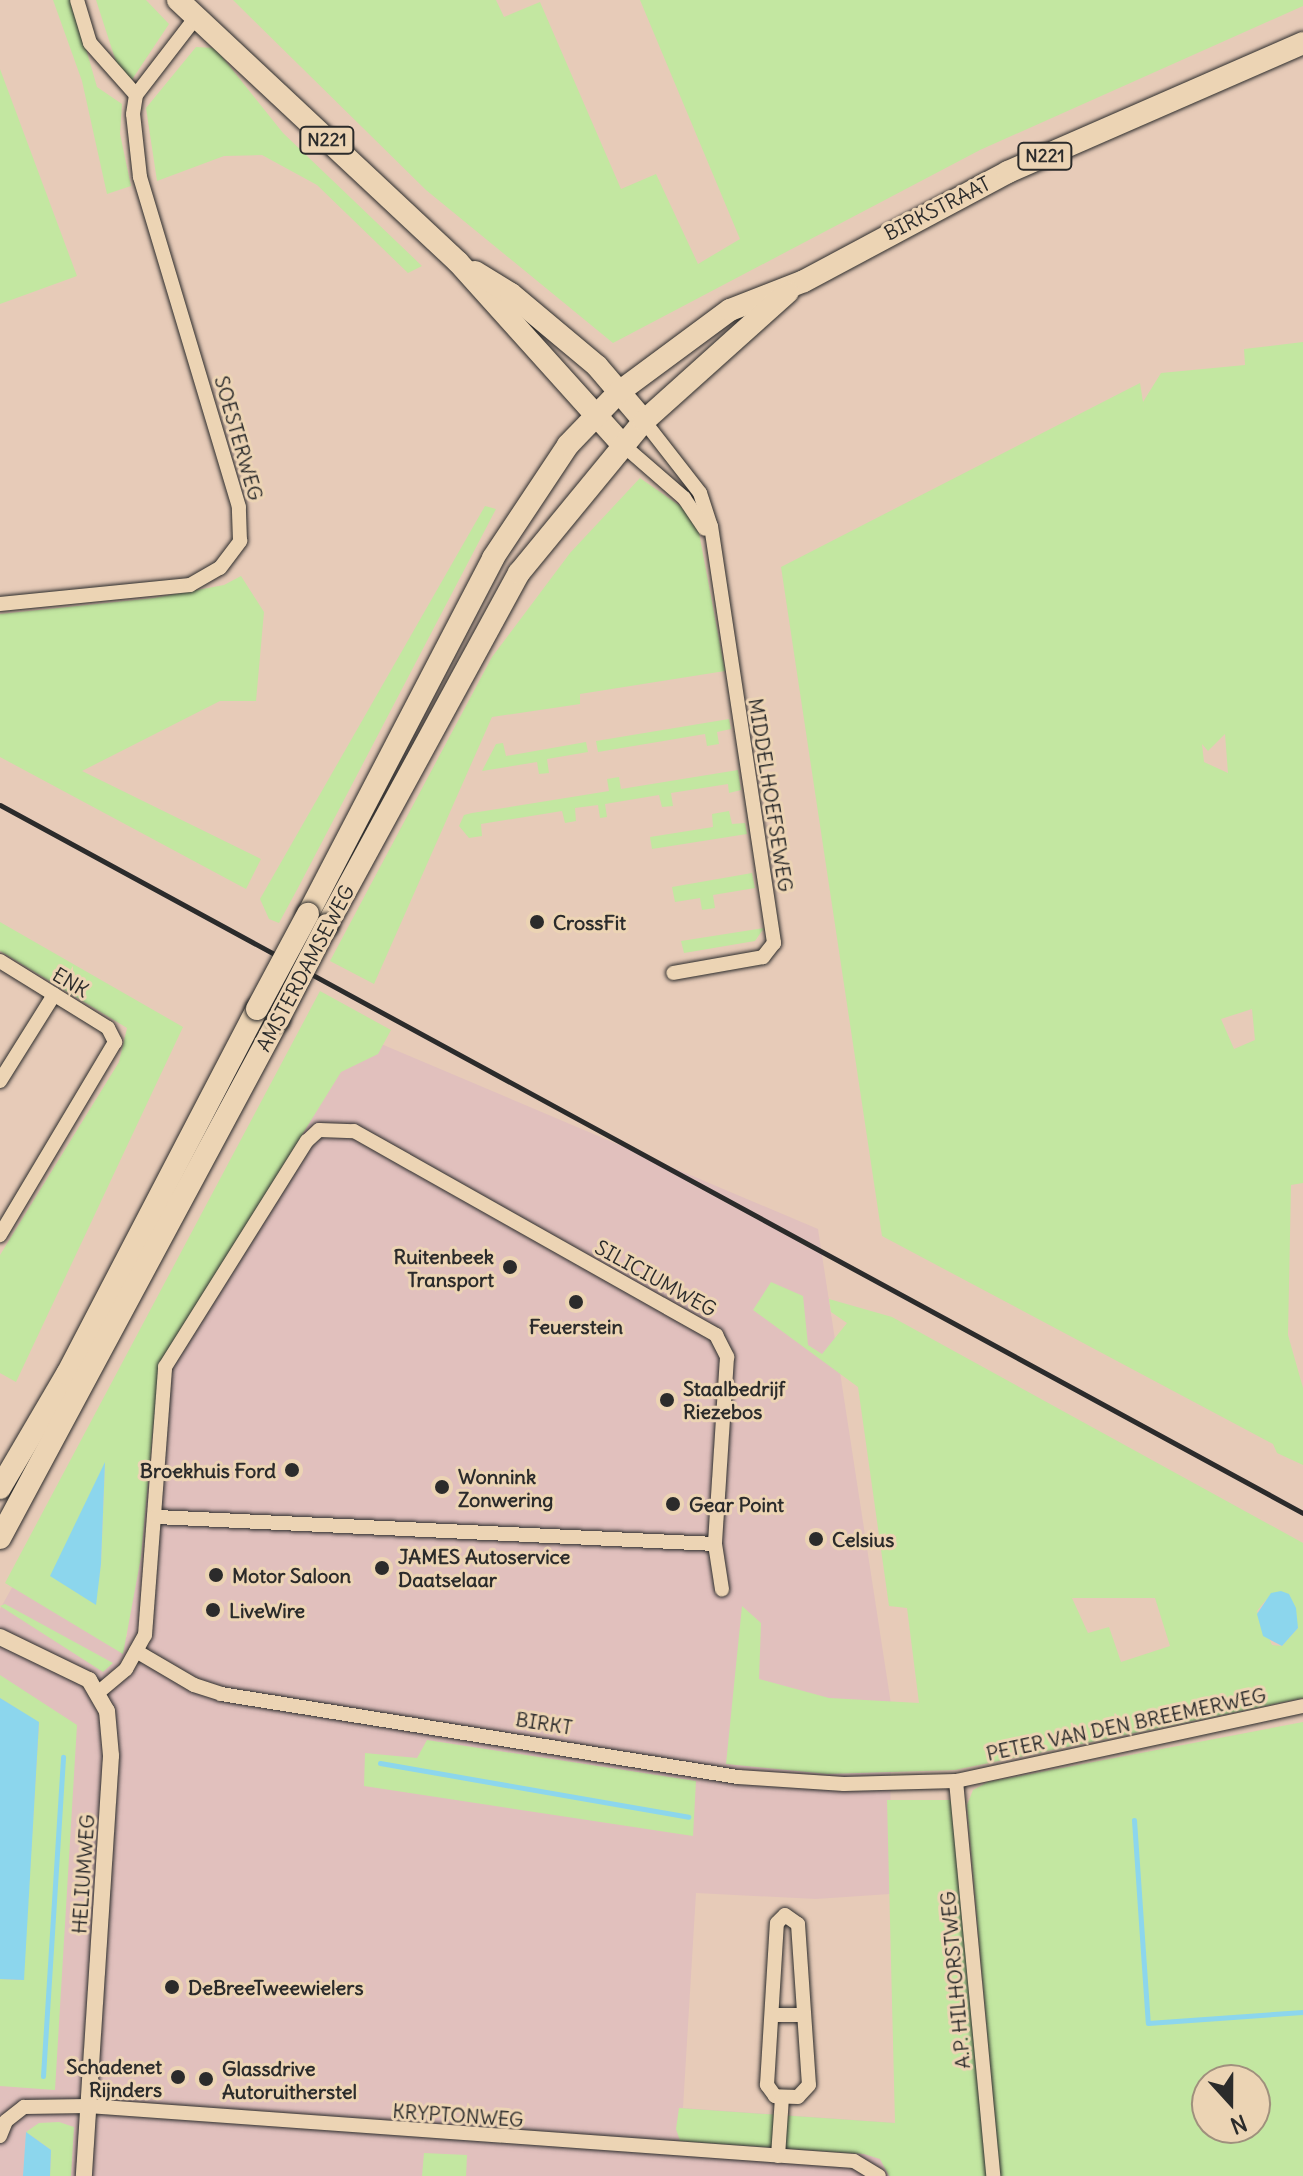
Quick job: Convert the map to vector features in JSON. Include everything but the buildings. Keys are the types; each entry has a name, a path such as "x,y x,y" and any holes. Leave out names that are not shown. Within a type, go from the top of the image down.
{"main road":[{"name":"N221","path":"178,0 458,262 623,445"},
{"name":"BIRKSTRAAT","path":"619,392 730,310 796,285 944,202 1303,43"},
{"name":"N221","path":"458,262 511,294 619,392"},
{"name":"BIRKSTRAAT","path":"644,421 796,285"},
{"name":"AMSTERDAMSEWEG","path":"0,1538 278,1020 317,919 493,558 568,445 619,392"},
{"path":"619,392 644,421"},
{"name":"AMSTERDAMSEWEG","path":"0,1488 67,1374 257,1009 317,919 519,573 644,421"}],"street":[{"path":"77,0 90,43 136,95 196,17"},
{"name":"SOESTERWEG","path":"0,604 190,585 220,568 240,541 239,507 140,177 133,114 136,95"},
{"name":"MIDDELHOEFSEWEG","path":"644,421 700,493 712,545 774,943 763,957 673,973"},
{"name":"MIDDELHOEFSEWEG","path":"623,445 698,513 712,545"},
{"name":"ENK","path":"0,961 108,1028 115,1042 0,1235"},
{"path":"0,1081 54,995"},
{"name":"SILICIUMWEG","path":"100,1691 126,1669 145,1635 165,1367 307,1141 319,1130 354,1131 716,1335 727,1357 715,1544 722,1589"},
{"path":"156,1517 715,1544"},
{"path":"0,1637 89,1680 100,1691"},
{"name":"BIRKT","path":"136,1651 194,1685 221,1694 738,1777 844,1784 956,1781"},
{"name":"HELIUMWEG","path":"84,2176 111,1756 100,1691"},
{"name":"PETER VAN DEN BREEMERWEG","path":"956,1781 1303,1706"},
{"name":"A.P. HILHORSTWEG","path":"956,1781 993,2176"},
{"path":"785,1915 798,1924 804,2015 809,2085 798,2097 769,2093 777,1923 785,1915"},
{"path":"772,2015 804,2015"},
{"path":"778,2156 782,2097"},
{"name":"KRYPTONWEG","path":"0,2136 6,2121 24,2107 88,2106 854,2161 878,2174"}],"shaded area":[{"path":"341,1027 818,1229 891,1704 890,1894 816,1899 696,1893 683,2108 895,2123 896,2176 0,2176 0,1609 14,1584 127,1637 136,1407"}],"green space":[{"path":"53,0 72,0 97,87 122,104 120,134 131,186 107,194 82,81"},
{"path":"96,0 146,0 169,24 131,81 119,71"},
{"path":"233,0 496,0 504,17 540,2 621,189 656,174 698,264 740,239 640,0 1303,0 1303,6 980,150 613,343 426,190"},
{"path":"196,47 215,48 283,133 422,266 408,273 317,185 262,155 224,156 157,181 146,108"},
{"path":"0,69 77,276 0,304"},
{"path":"1303,342 1303,1183 1291,1185 1288,1335 1303,1388 1303,1465 1277,1453 1273,1444 882,1236 781,567 1140,383 1143,402 1161,373 1245,365 1244,349","holes":["1225,734 1228,773 1204,762 1202,744 1208,751","1252,1009 1255,1040 1234,1049 1221,1019"]},
{"path":"640,478 696,517 725,671 580,694 580,704 492,717 374,984 330,961 492,657 570,553"},
{"path":"485,506 496,509 279,923 269,919 260,899"},
{"path":"241,576 264,612 256,701 220,701 82,771 261,859 246,889 0,757 0,614 154,598 224,585"},
{"path":"729,719 731,729 717,732 719,744 707,746 705,734 598,752 596,741"},
{"path":"586,742 588,752 547,759 549,773 539,774 537,762 482,771 496,744 503,743 506,756"},
{"path":"738,770 741,790 729,793 728,784 671,793 673,806 662,807 659,795 605,804 607,817 600,818 598,805 575,808 576,821 565,823 562,811 481,824 482,836 469,838 459,826 464,815 472,813 609,791 607,779 619,777 621,789"},
{"path":"729,811 732,824 745,823 747,834 652,849 650,837 713,827 712,814"},
{"path":"752,873 755,888 713,895 715,908 702,910 700,898 675,902 672,887"},
{"path":"0,922 183,1027 16,1382 0,1373 0,1255 119,1062 127,1028 0,951"},
{"path":"764,928 755,941 684,953 681,941"},
{"path":"320,991 391,1030 378,1054 341,1072 159,1366 141,1557 123,1654 5,1583","holes":["105,1463 101,1564 95,1604 51,1576"]},
{"path":"771,1282 803,1296 808,1345 822,1354 847,1323 831,1312 829,1299 892,1317 1303,1543 1303,1698 955,1770 827,1774 726,1764 742,1606 761,1623 759,1679 829,1698 919,1703 907,1608 889,1606 858,1387 753,1310","holes":["1289,1594 1298,1628 1282,1646 1272,1645 1257,1611 1266,1600","1072,1598 1155,1598 1170,1646 1121,1662 1109,1627 1088,1633"]},
{"path":"5,1604 113,1663 103,1672 0,1606"},
{"path":"0,1675 77,1725 55,2090 0,2086 0,1979 23,1980 39,1723 0,1698"},
{"path":"1303,1722 1303,2176 1000,2176 967,1805 973,1790 988,1782"},
{"path":"427,1740 696,1781 693,1836 364,1786 365,1753 417,1758"},
{"path":"887,1800 950,1800 953,1807 989,2176 889,2176 880,2159 864,2154 680,2141 676,2129 679,2108 895,2123"},
{"path":"59,2122 74,2127 71,2176 50,2176 51,2150 26,2132 39,2123"},
{"path":"424,2153 467,2155 466,2176 422,2176"}],"water":[{"path":"105,1462 101,1564 96,1605 50,1576"},
{"path":"1281,1591 1289,1594 1296,1608 1298,1628 1282,1646 1263,1636 1257,1614 1271,1593"},
{"path":"0,1698 39,1722 24,1980 0,1979"},
{"path":"26,2132 51,2150 50,2176 23,2176"}],"waterway":[{"path":"43,2076 63,1757"},
{"path":"380,1763 688,1817"},
{"path":"1134,1820 1148,2023 1303,2012"}],"railway":[{"path":"0,805 1303,1513"}],"place":[{"name":"CrossFit","path":"537,922"},
{"name":"Ruitenbeek Transport","path":"510,1267"},
{"name":"Feuerstein","path":"576,1302"},
{"name":"Staalbedrijf Riezebos","path":"667,1400"},
{"name":"Broekhuis Ford","path":"292,1470"},
{"name":"Wonnink Zonwering","path":"442,1487"},
{"name":"Gear Point","path":"673,1504"},
{"name":"Celsius","path":"816,1539"},
{"name":"JAMES Autoservice Daatselaar","path":"382,1568"},
{"name":"Motor Saloon","path":"216,1575"},
{"name":"LiveWire","path":"213,1610"},
{"name":"DeBreeTweewielers","path":"172,1987"},
{"name":"Schadenet Rijnders","path":"178,2077"},
{"name":"Glassdrive Autoruitherstel","path":"206,2079"}]}
